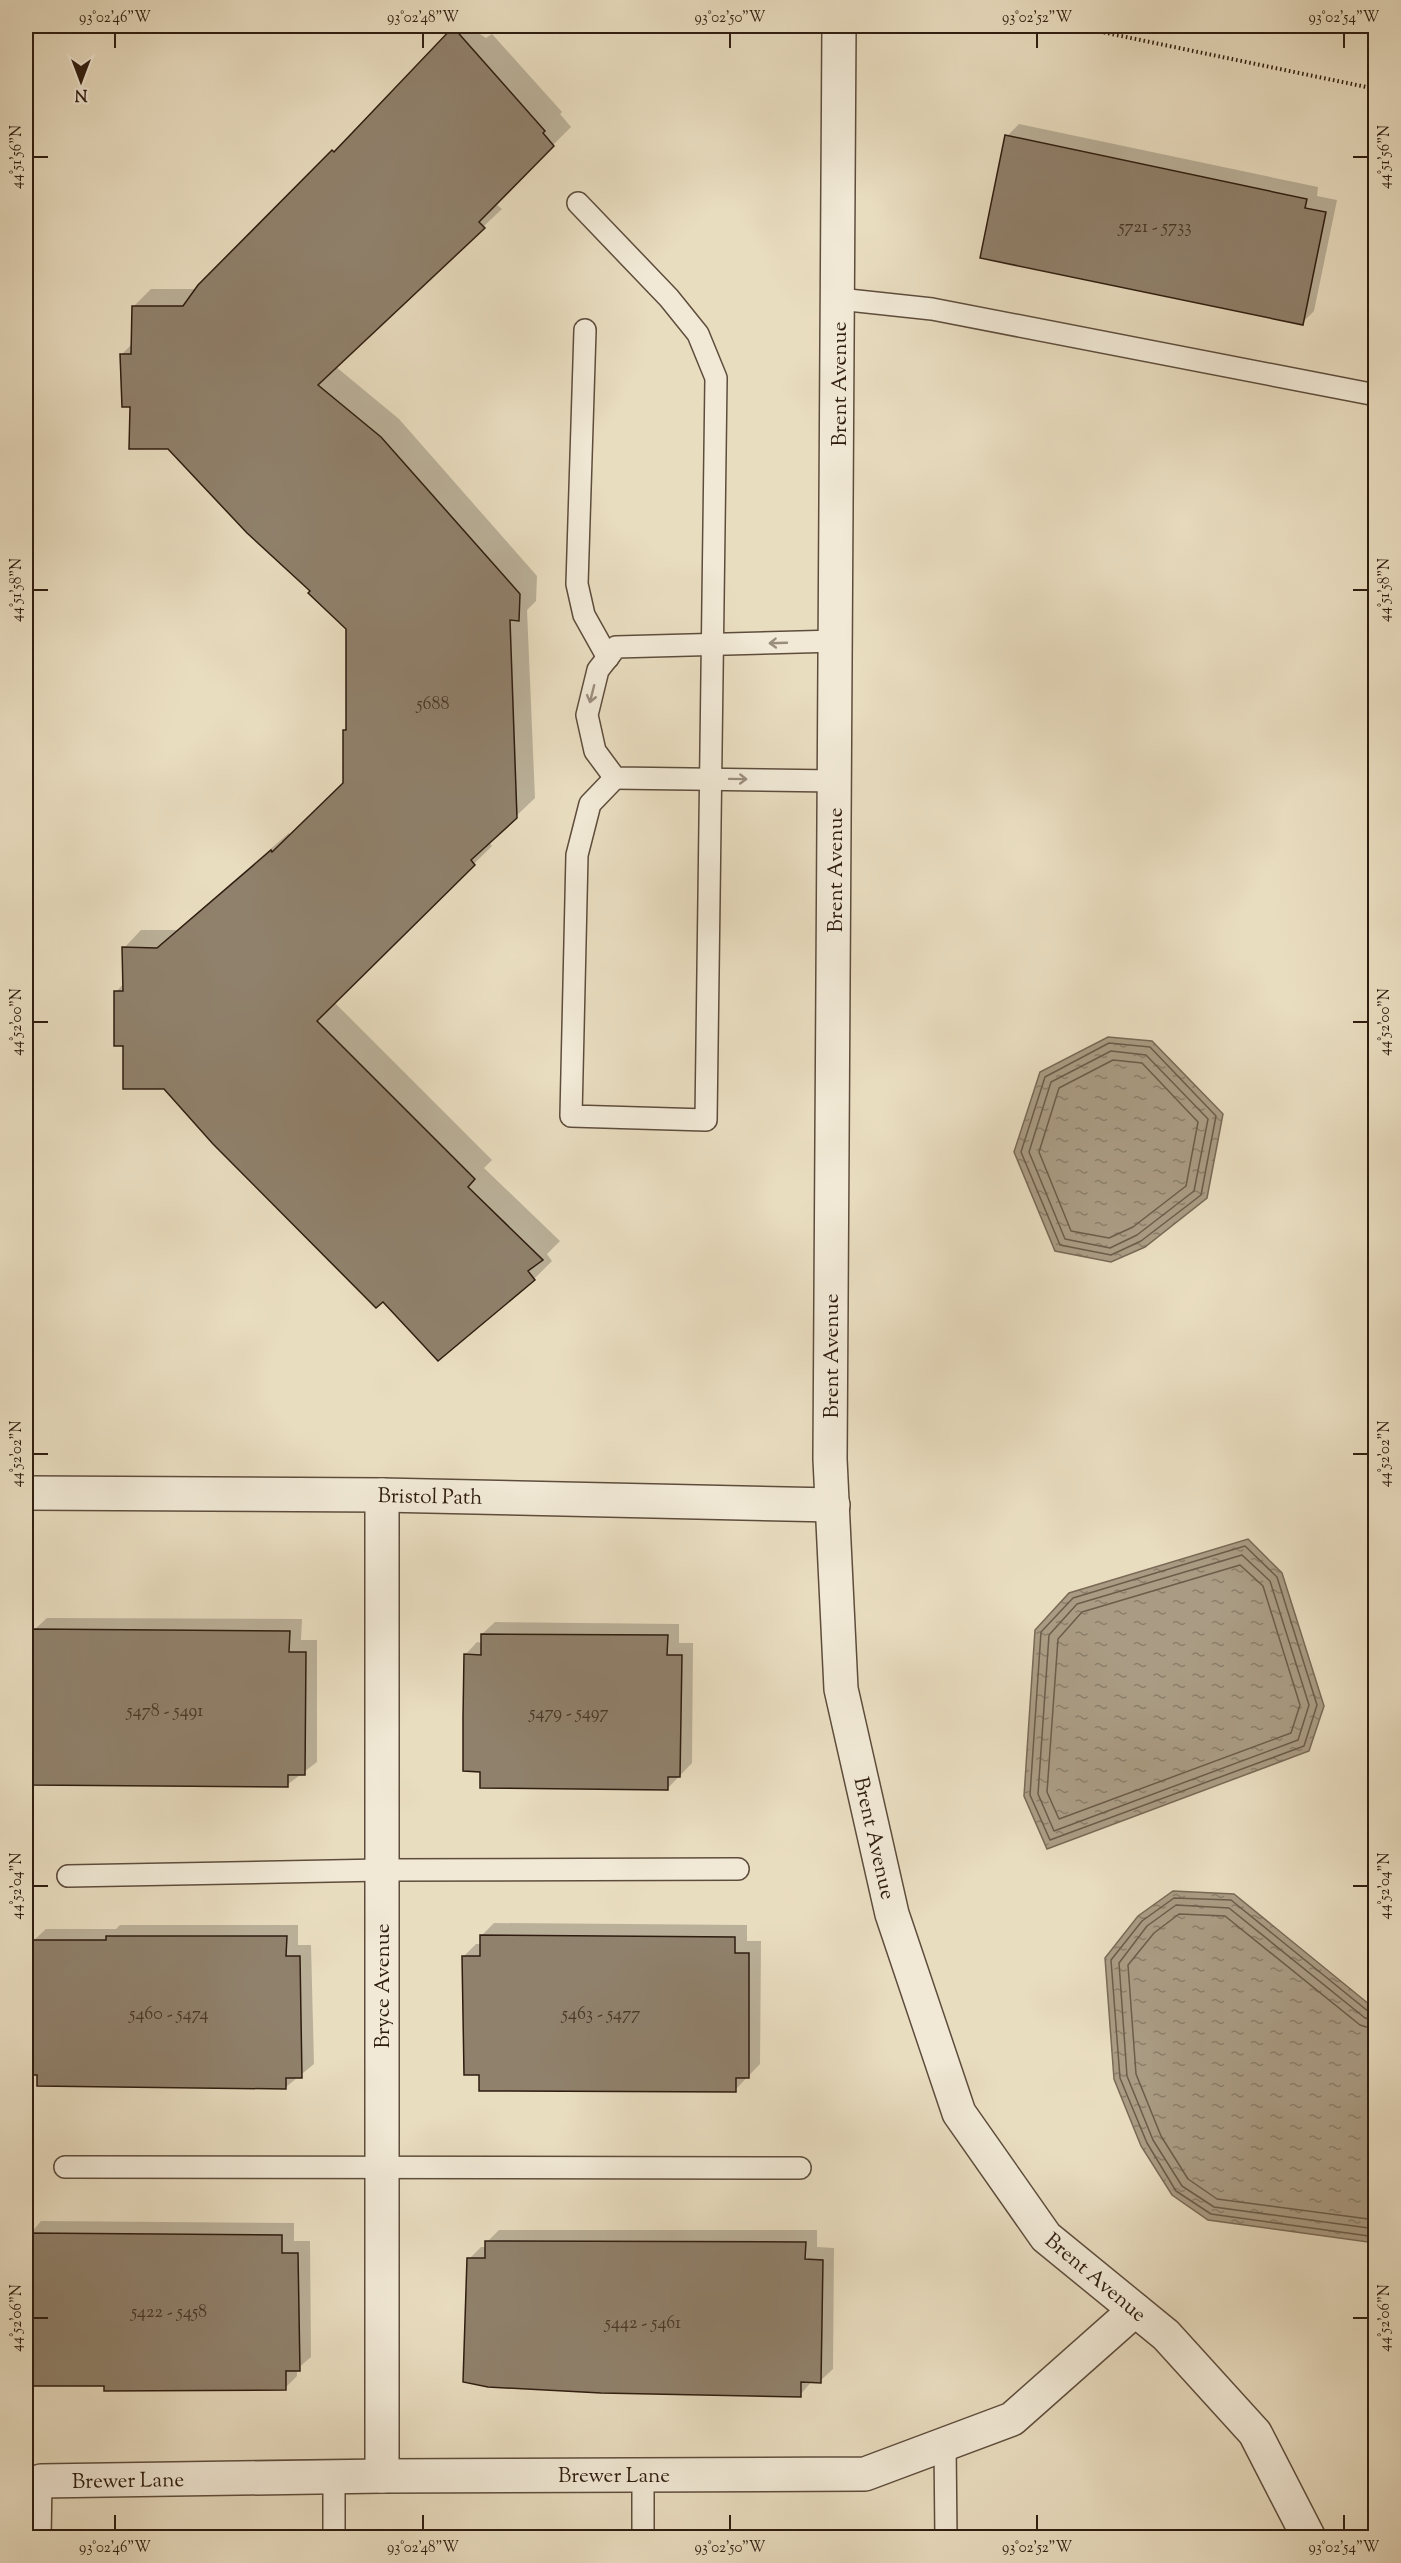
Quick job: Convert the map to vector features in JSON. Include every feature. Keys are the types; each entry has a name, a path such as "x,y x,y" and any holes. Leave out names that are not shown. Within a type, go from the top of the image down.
{"street":[{"name":"Brent Avenue","path":"839,26 837,641 830,1459 842,1689 892,1914 959,2113 1046,2237 1166,2335 1255,2433 1309,2538"},
{"name":"Bristol Path","path":"27,1493 382,1495 833,1505"},
{"name":"Bryce Avenue","path":"382,1495 382,2476"},
{"name":"Brewer Lane","path":"41,2481 382,2476 865,2474 1012,2419 1135,2310"}],"lane":[{"path":"578,203 669,298 691,325 698,334 716,378 714,645 712,779 706,1120 570,1116 577,855 590,804 615,778 712,779 835,781"},
{"path":"839,299 932,309 1376,395"},
{"path":"585,330 577,584 584,615 608,658"},
{"path":"615,778 595,751 586,715 598,669 616,647 837,641"},
{"path":"68,1876 382,1870 738,1869"},
{"path":"64,2167 382,2170 800,2168"},
{"path":"945,2444 946,2538"},
{"path":"643,2475 643,2538"},
{"path":"334,2477 334,2538"},
{"path":"40,2538 41,2481"}],"path":[{"path":"1072,26 1376,89"}],"water":[{"path":"1108,1037 1152,1041 1223,1114 1207,1198 1145,1247 1111,1262 1055,1251 1014,1152 1040,1072"},
{"path":"1248,1539 1282,1573 1324,1706 1309,1751 1047,1849 1024,1796 1035,1630 1069,1593"},
{"path":"1173,1891 1234,1894 1375,2009 1375,2243 1208,2220 1172,2195 1141,2146 1114,2079 1105,1958 1138,1916"}],"building":[{"path":"453,27 545,131 543,133 554,146 479,222 485,228 318,385 381,437 520,594 519,621 510,620 517,818 471,860 475,865 317,1021 475,1179 468,1187 543,1260 528,1271 535,1280 438,1361 383,1302 376,1308 213,1144 164,1089 123,1089 123,1046 114,1046 114,991 123,991 122,947 157,948 271,850 272,852 343,783 343,730 346,730 346,629 308,593 310,591 247,533 168,449 129,449 130,407 122,407 120,354 131,354 132,306 183,306 198,285 332,150 334,152"},
{"path":"1005,135 1307,199 1305,208 1326,212 1303,325 980,258"},
{"path":"33,1629 290,1631 289,1652 306,1652 305,1775 288,1775 288,1787 31,1785 31,1769 26,1769 26,1650 33,1650"},
{"path":"481,1634 668,1635 667,1655 682,1655 680,1777 668,1777 668,1790 480,1788 480,1772 463,1771 463,1717 464,1654 481,1655"},
{"path":"480,1935 735,1937 735,1953 749,1953 749,2078 736,2078 736,2092 479,2091 479,2075 464,2075 462,1956 480,1956"},
{"path":"106,1936 287,1936 286,1956 300,1956 302,2078 286,2078 286,2089 37,2086 37,2075 26,2075 26,1959 32,1959 32,1940 106,1940"},
{"path":"27,2233 282,2235 282,2253 298,2253 300,2371 286,2371 286,2390 104,2391 104,2386 31,2386 31,2369 26,2369"},
{"path":"485,2241 806,2242 805,2259 823,2260 821,2383 801,2382 801,2397 601,2393 488,2387 463,2382 467,2258 485,2258"}]}
